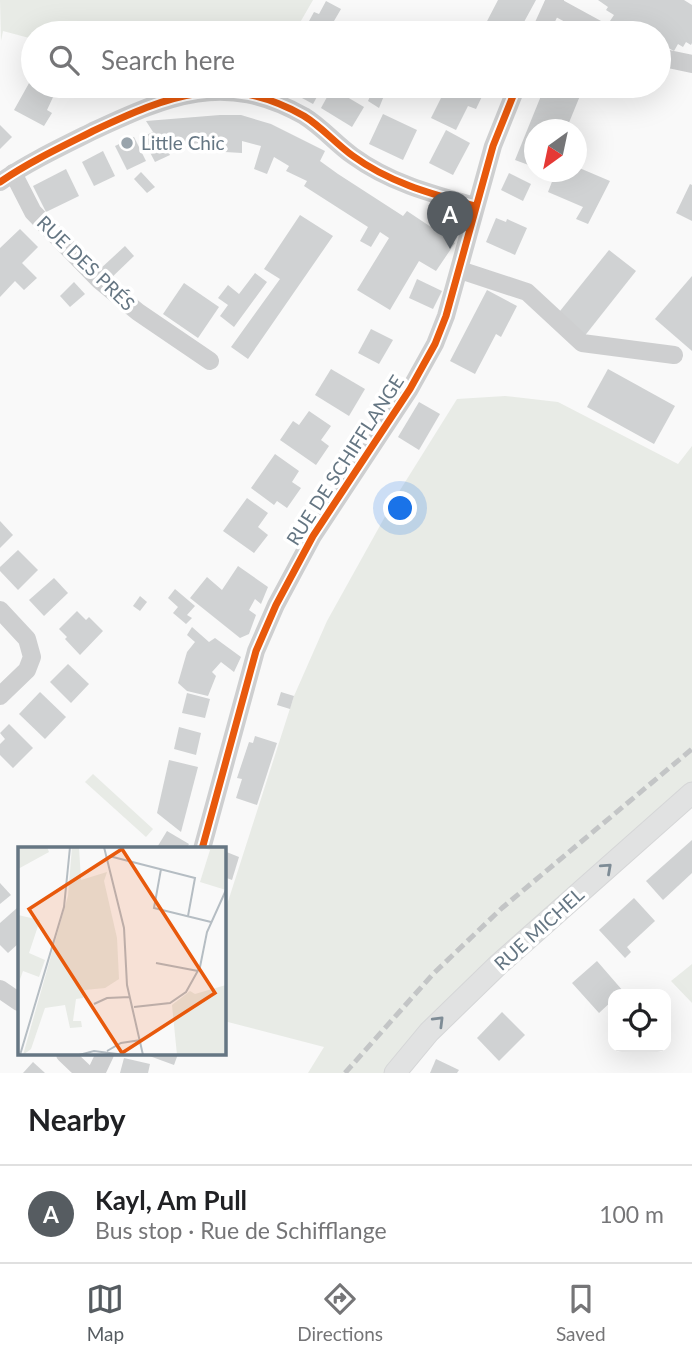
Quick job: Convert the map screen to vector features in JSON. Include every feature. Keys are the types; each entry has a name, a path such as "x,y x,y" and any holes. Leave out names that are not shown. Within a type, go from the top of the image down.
{"main road":[{"name":"RUE MICHEL","path":"395,1073 429,1032 499,964 692,793"}],"street":[{"path":"545,21 554,2 585,21"},
{"path":"671,60 692,64"},
{"name":"RUE DES PRÉS","path":"174,98 148,105 28,163 7,178 33,212 99,281 138,312 210,361"},
{"name":"RUE DES PRÉS","path":"261,98 306,117 354,157 392,179 438,197 475,206"},
{"name":"RUE DE SCHIFFLANGE","path":"203,847 256,651 313,536 410,389 429,355 446,316 493,146 512,98"},
{"path":"460,270 527,292 582,343 674,355"},
{"path":"0,610 27,639 33,657 27,670 0,696"},
{"path":"0,989 18,1001"},
{"path":"67,1056 85,1073"},
{"path":"96,1073 104,1056"}],"shaded area":[{"path":"0,0 313,0 301,21 21,21 21,36 3,31 1,41"},
{"path":"505,396 558,402 678,464 692,446 692,786 386,1073 308,1073 324,1047 226,1022 226,908 294,696 327,621 397,495 457,399"},
{"path":"93,774 153,829 146,837 85,782"},
{"path":"692,964 692,1003 671,981"}],"building":[{"path":"498,0 536,0 525,21 487,21"},
{"path":"598,0 684,0 692,5 692,43 691,45 686,42 683,47 678,44 674,51 671,49 671,21 610,21 614,15 606,10 608,7"},
{"path":"326,1 341,9 334,21 309,21 314,12 319,14"},
{"path":"21,97 53,98 47,110 52,113 44,126 14,110"},
{"path":"302,98 316,98 313,104"},
{"path":"326,98 349,98 364,107 352,127 321,108"},
{"path":"369,98 383,98 379,108 368,101"},
{"path":"441,98 481,98 476,109 468,106 456,130 431,118"},
{"path":"540,98 579,98 570,119 532,119"},
{"path":"383,114 417,130 403,160 369,144"},
{"path":"241,115 271,124 325,151 320,161 338,174 403,216 407,211 455,243 436,271 419,261 390,310 357,290 389,238 380,232 371,247 360,241 368,227 304,186 307,181 286,171 289,166 274,157 267,174 254,169 261,146 242,141 242,153 225,152 223,142 165,145 170,155 155,162 142,137 153,132 146,121"},
{"path":"0,125 12,137 0,149"},
{"path":"446,130 470,143 453,175 429,163"},
{"path":"134,137 146,161 127,170 115,146"},
{"path":"524,138 524,163 515,160"},
{"path":"103,151 115,176 94,186 82,162"},
{"path":"66,169 79,196 46,212 33,186"},
{"path":"587,171 610,181 588,224 576,219 583,207 548,192 552,182 587,182"},
{"path":"141,172 155,187 147,193 134,179"},
{"path":"509,173 531,184 523,201 501,190"},
{"path":"690,184 692,185 692,221 676,213"},
{"path":"300,215 333,236 248,359 231,347 280,279 264,269"},
{"path":"496,218 506,222 507,219 527,228 515,255 486,242"},
{"path":"20,229 38,247 22,263 37,278 24,290 15,281 0,297 0,248"},
{"path":"125,246 134,256 108,281 99,270"},
{"path":"609,250 636,271 583,338 556,316"},
{"path":"255,273 267,282 234,327 220,316 228,305 218,298 228,285 239,294"},
{"path":"692,276 692,351 655,319"},
{"path":"417,279 442,291 433,309 409,298"},
{"path":"74,282 85,294 70,307 60,296"},
{"path":"184,283 219,307 198,338 163,314"},
{"path":"487,290 517,306 501,337 496,334 475,374 450,361"},
{"path":"371,329 393,340 379,364 358,353"},
{"path":"331,369 365,389 349,416 315,395"},
{"path":"608,369 675,406 654,444 587,407"},
{"path":"419,402 440,414 419,450 398,437"},
{"path":"309,411 331,426 321,440 329,446 316,465 280,440 293,421 299,425"},
{"path":"275,454 299,471 292,482 301,488 287,508 277,501 274,505 251,488"},
{"path":"247,498 268,513 258,527 268,535 254,553 223,531"},
{"path":"0,521 13,535 0,548"},
{"path":"18,550 38,570 18,590 0,571 0,567"},
{"path":"238,566 268,587 261,604 255,599 249,610 256,615 249,634 240,638 190,598 207,577 222,590"},
{"path":"54,578 68,593 44,616 29,600"},
{"path":"175,589 195,606 187,615 192,618 186,624 173,613 178,607 168,598"},
{"path":"140,596 147,602 140,611 133,606"},
{"path":"77,611 86,620 89,617 103,631 80,655 59,629"},
{"path":"192,627 209,642 215,638 241,657 234,672 221,662 212,672 216,676 208,696 187,691 178,683 187,652 195,642 187,635"},
{"path":"68,664 89,684 71,703 50,682"},
{"path":"40,692 66,717 45,739 19,714"},
{"path":"281,692 294,696 290,709 277,705"},
{"path":"187,693 210,699 205,718 182,713"},
{"path":"9,724 33,748 13,768 0,755 0,744 5,739 0,733"},
{"path":"179,727 201,733 196,755 174,749"},
{"path":"255,736 277,743 257,805 236,798 242,779 237,778 249,742 253,743"},
{"path":"169,760 198,767 181,832 157,813"},
{"path":"167,831 189,844 187,847 157,847"},
{"path":"692,840 692,873 663,900 646,881"},
{"path":"226,852 239,857 232,880 226,878"},
{"path":"0,883 11,895 0,904"},
{"path":"634,898 655,921 627,947 631,952 625,958 599,930"},
{"path":"17,908 18,944 8,953 0,945 0,923"},
{"path":"597,961 621,989 608,989 608,1005 599,1013 572,983"},
{"path":"502,1012 525,1035 499,1061 477,1038"},
{"path":"149,1056 177,1056 174,1065"},
{"path":"124,1058 150,1064 148,1073 120,1073"},
{"path":"436,1059 459,1070 457,1073 430,1073"},
{"path":"33,1062 45,1073 23,1073"}],"railway":[{"path":"345,1073 433,974 502,908 692,749"}],"cycle path":[{"path":"0,182 93,131 176,98"},
{"path":"262,98 311,120 353,156 382,174 427,192 475,206"},
{"path":"203,847 256,651 276,605 313,536 410,389 435,344 446,316 493,146 512,98"}],"place":[{"name":"Little Chic","path":"127,143"},
{"name":"Kayl, Am Pull","path":"450,249"}]}
